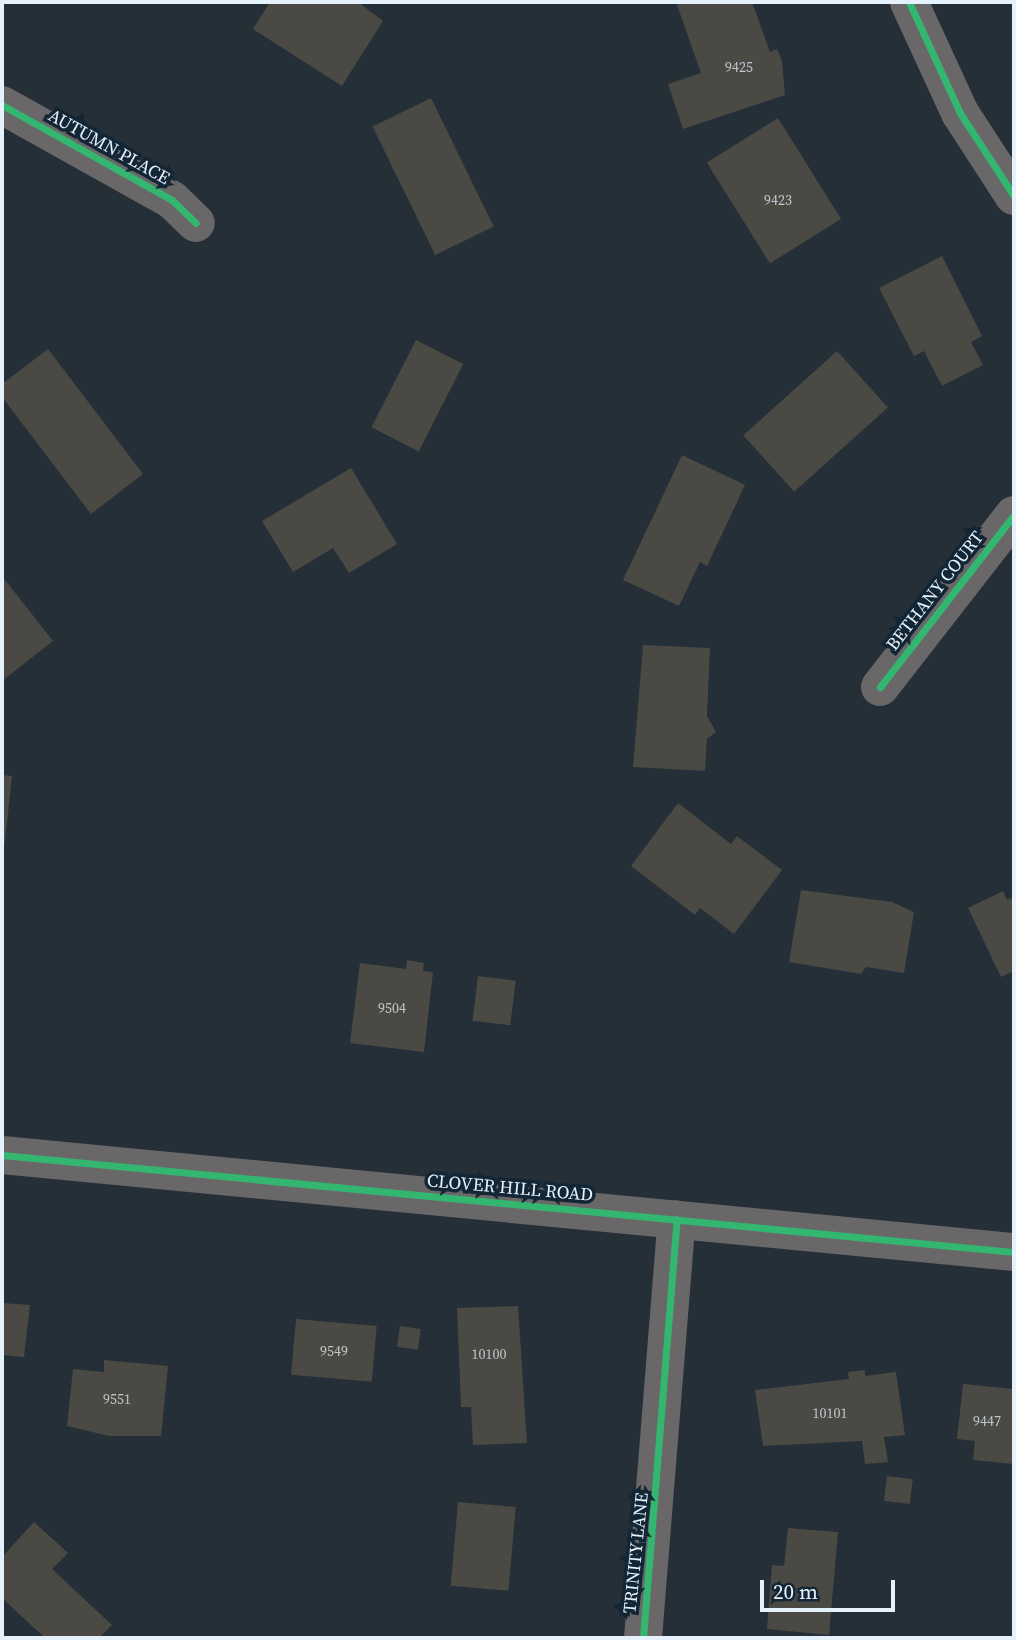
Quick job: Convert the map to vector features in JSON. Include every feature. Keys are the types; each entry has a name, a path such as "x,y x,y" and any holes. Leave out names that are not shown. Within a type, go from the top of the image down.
{"street":[{"path":"909,2 960,113 1014,196"},
{"name":"AUTUMN PLACE","path":"2,105 172,200 196,223"},
{"name":"BETHANY COURT","path":"880,687 1014,515"},
{"name":"CLOVER HILL ROAD","path":"2,1155 1014,1252"},
{"name":"TRINITY LANE","path":"643,1638 677,1219"}],"building":[{"path":"270,2 358,2 383,21 342,86 253,29"},
{"path":"676,2 752,2 770,52 777,49 782,61 785,95 683,129 668,84 701,73"},
{"path":"431,98 494,227 435,255 373,126"},
{"path":"778,118 841,219 770,263 707,163"},
{"path":"942,256 982,336 971,342 983,365 942,386 924,351 914,356 879,288"},
{"path":"416,340 463,364 419,451 372,427"},
{"path":"48,349 143,474 91,514 2,397 2,384"},
{"path":"837,351 888,407 794,492 743,435"},
{"path":"682,455 745,485 707,566 700,562 679,606 623,580"},
{"path":"351,468 397,544 349,573 333,548 293,572 262,521"},
{"path":"2,576 53,641 2,681"},
{"path":"643,645 710,648 707,716 716,732 707,739 705,771 633,767"},
{"path":"2,775 12,776 4,850 2,850"},
{"path":"678,803 731,844 737,836 782,870 734,934 700,908 695,915 631,866"},
{"path":"801,890 892,902 914,912 904,973 866,967 861,974 789,962"},
{"path":"1003,891 1007,900 1014,897 1014,971 1001,977 968,908"},
{"path":"407,960 424,963 423,971 433,972 424,1052 350,1043 360,963 406,969"},
{"path":"478,976 516,981 510,1025 473,1021"},
{"path":"2,1303 30,1305 24,1357 2,1355"},
{"path":"518,1306 527,1443 473,1445 471,1407 461,1407 457,1308"},
{"path":"296,1319 377,1326 372,1382 291,1375"},
{"path":"400,1326 421,1329 418,1350 397,1347"},
{"path":"104,1360 168,1366 161,1436 109,1436 67,1426 73,1369 104,1372"},
{"path":"865,1370 865,1376 896,1372 905,1435 884,1437 888,1462 865,1464 862,1441 763,1446 755,1390 849,1379 848,1372"},
{"path":"963,1384 1014,1389 1014,1464 973,1460 975,1441 957,1439"},
{"path":"887,1476 913,1479 910,1504 884,1501"},
{"path":"458,1502 516,1507 508,1591 451,1586"},
{"path":"34,1522 68,1553 52,1569 112,1625 99,1638 45,1638 2,1598 2,1557"},
{"path":"788,1528 838,1532 829,1635 767,1629 772,1565 784,1566"}],"cycle path":[{"path":"909,2 960,113 1014,196"},
{"path":"2,105 172,200 196,223"},
{"path":"880,687 1014,515"},
{"path":"2,1155 1014,1252"},
{"path":"643,1638 677,1219"}]}
